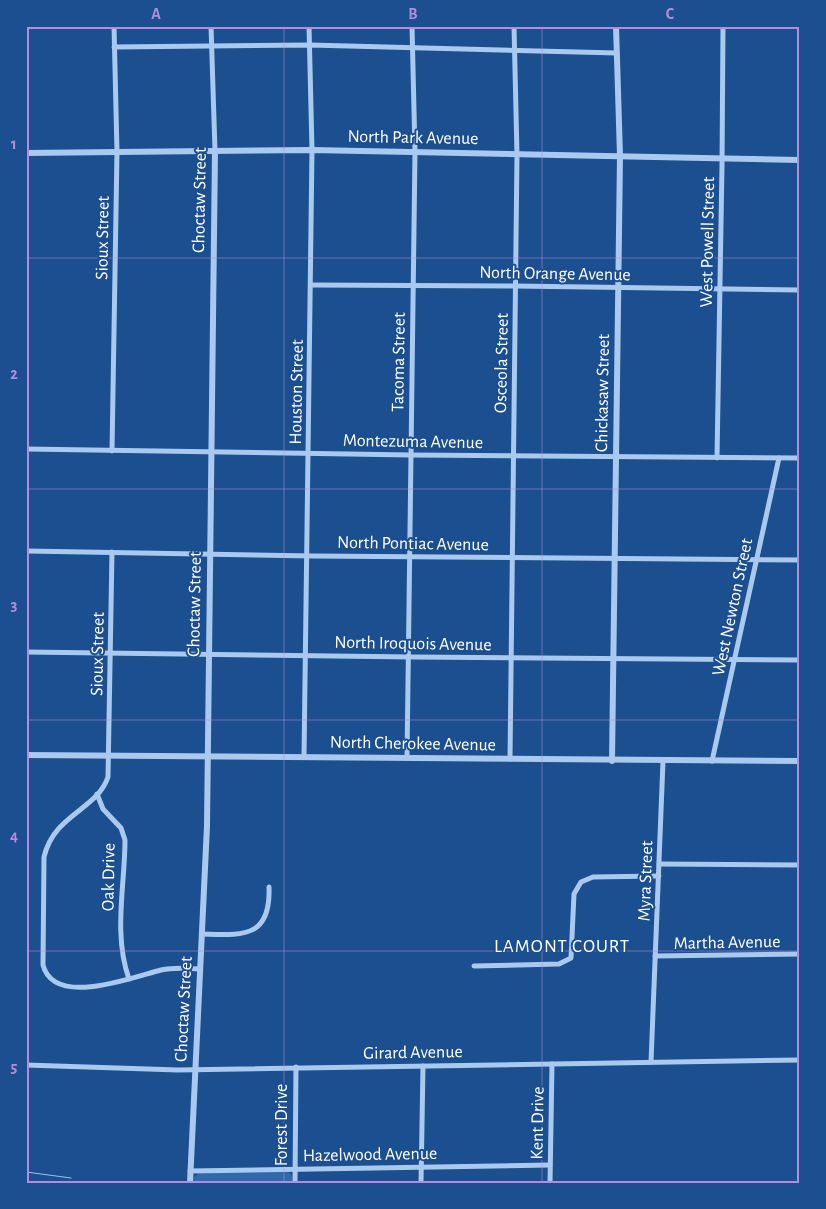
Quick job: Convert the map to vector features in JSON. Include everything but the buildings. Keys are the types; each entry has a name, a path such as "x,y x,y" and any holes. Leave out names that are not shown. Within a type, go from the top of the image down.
{"street":[{"name":"Sioux Street","path":"112,451 117,152 114,26"},
{"name":"Choctaw Street","path":"190,1183 202,934 208,756 214,151 211,26"},
{"name":"Houston Street","path":"304,758 312,150 309,26"},
{"name":"Tacoma Street","path":"407,758 415,152 412,26"},
{"name":"Osceola Street","path":"510,759 517,155 514,26"},
{"name":"Chickasaw Street","path":"612,761 620,156 616,26"},
{"name":"West Powell Street","path":"717,458 723,26"},
{"path":"114,47 310,46 617,53"},
{"name":"North Park Avenue","path":"26,153 312,150 800,160"},
{"name":"North Orange Avenue","path":"311,285 800,290"},
{"name":"Montezuma Avenue","path":"26,449 309,454 800,458"},
{"name":"West Newton Street","path":"712,761 779,458"},
{"name":"North Pontiac Avenue","path":"26,551 307,556 800,560"},
{"name":"Sioux Street","path":"109,756 112,552"},
{"name":"North Iroquois Avenue","path":"26,652 800,660"},
{"name":"North Cherokee Avenue","path":"26,755 800,761"},
{"path":"109,756 108,777 103,788 60,826 46,848 44,857 42,965 44,971 53,981 64,986 96,986 168,969 200,969"},
{"name":"Myra Street","path":"651,1062 663,761"},
{"name":"Oak Drive","path":"97,794 103,809 121,828 125,840 121,939 123,960 129,979"},
{"path":"659,864 800,865"},
{"path":"474,966 559,964 571,958 574,894 580,882 593,877 658,876"},
{"path":"202,934 249,933 262,922 268,906 269,887"},
{"name":"Martha Avenue","path":"655,956 800,954"},
{"name":"Girard Avenue","path":"26,1065 178,1070 800,1060"},
{"name":"Kent Drive","path":"550,1183 552,1064"},
{"path":"421,1183 423,1066"},
{"name":"Forest Drive","path":"295,1183 296,1067"},
{"name":"Hazelwood Avenue","path":"190,1171 550,1165"}],"shaded area":[{"path":"289,1172 292,1176 292,1183 193,1183 194,1177 199,1173"}],"waterway":[{"path":"26,1172 71,1178"}],"district":[{"name":"LAMONT COURT","path":"562,945"}]}
